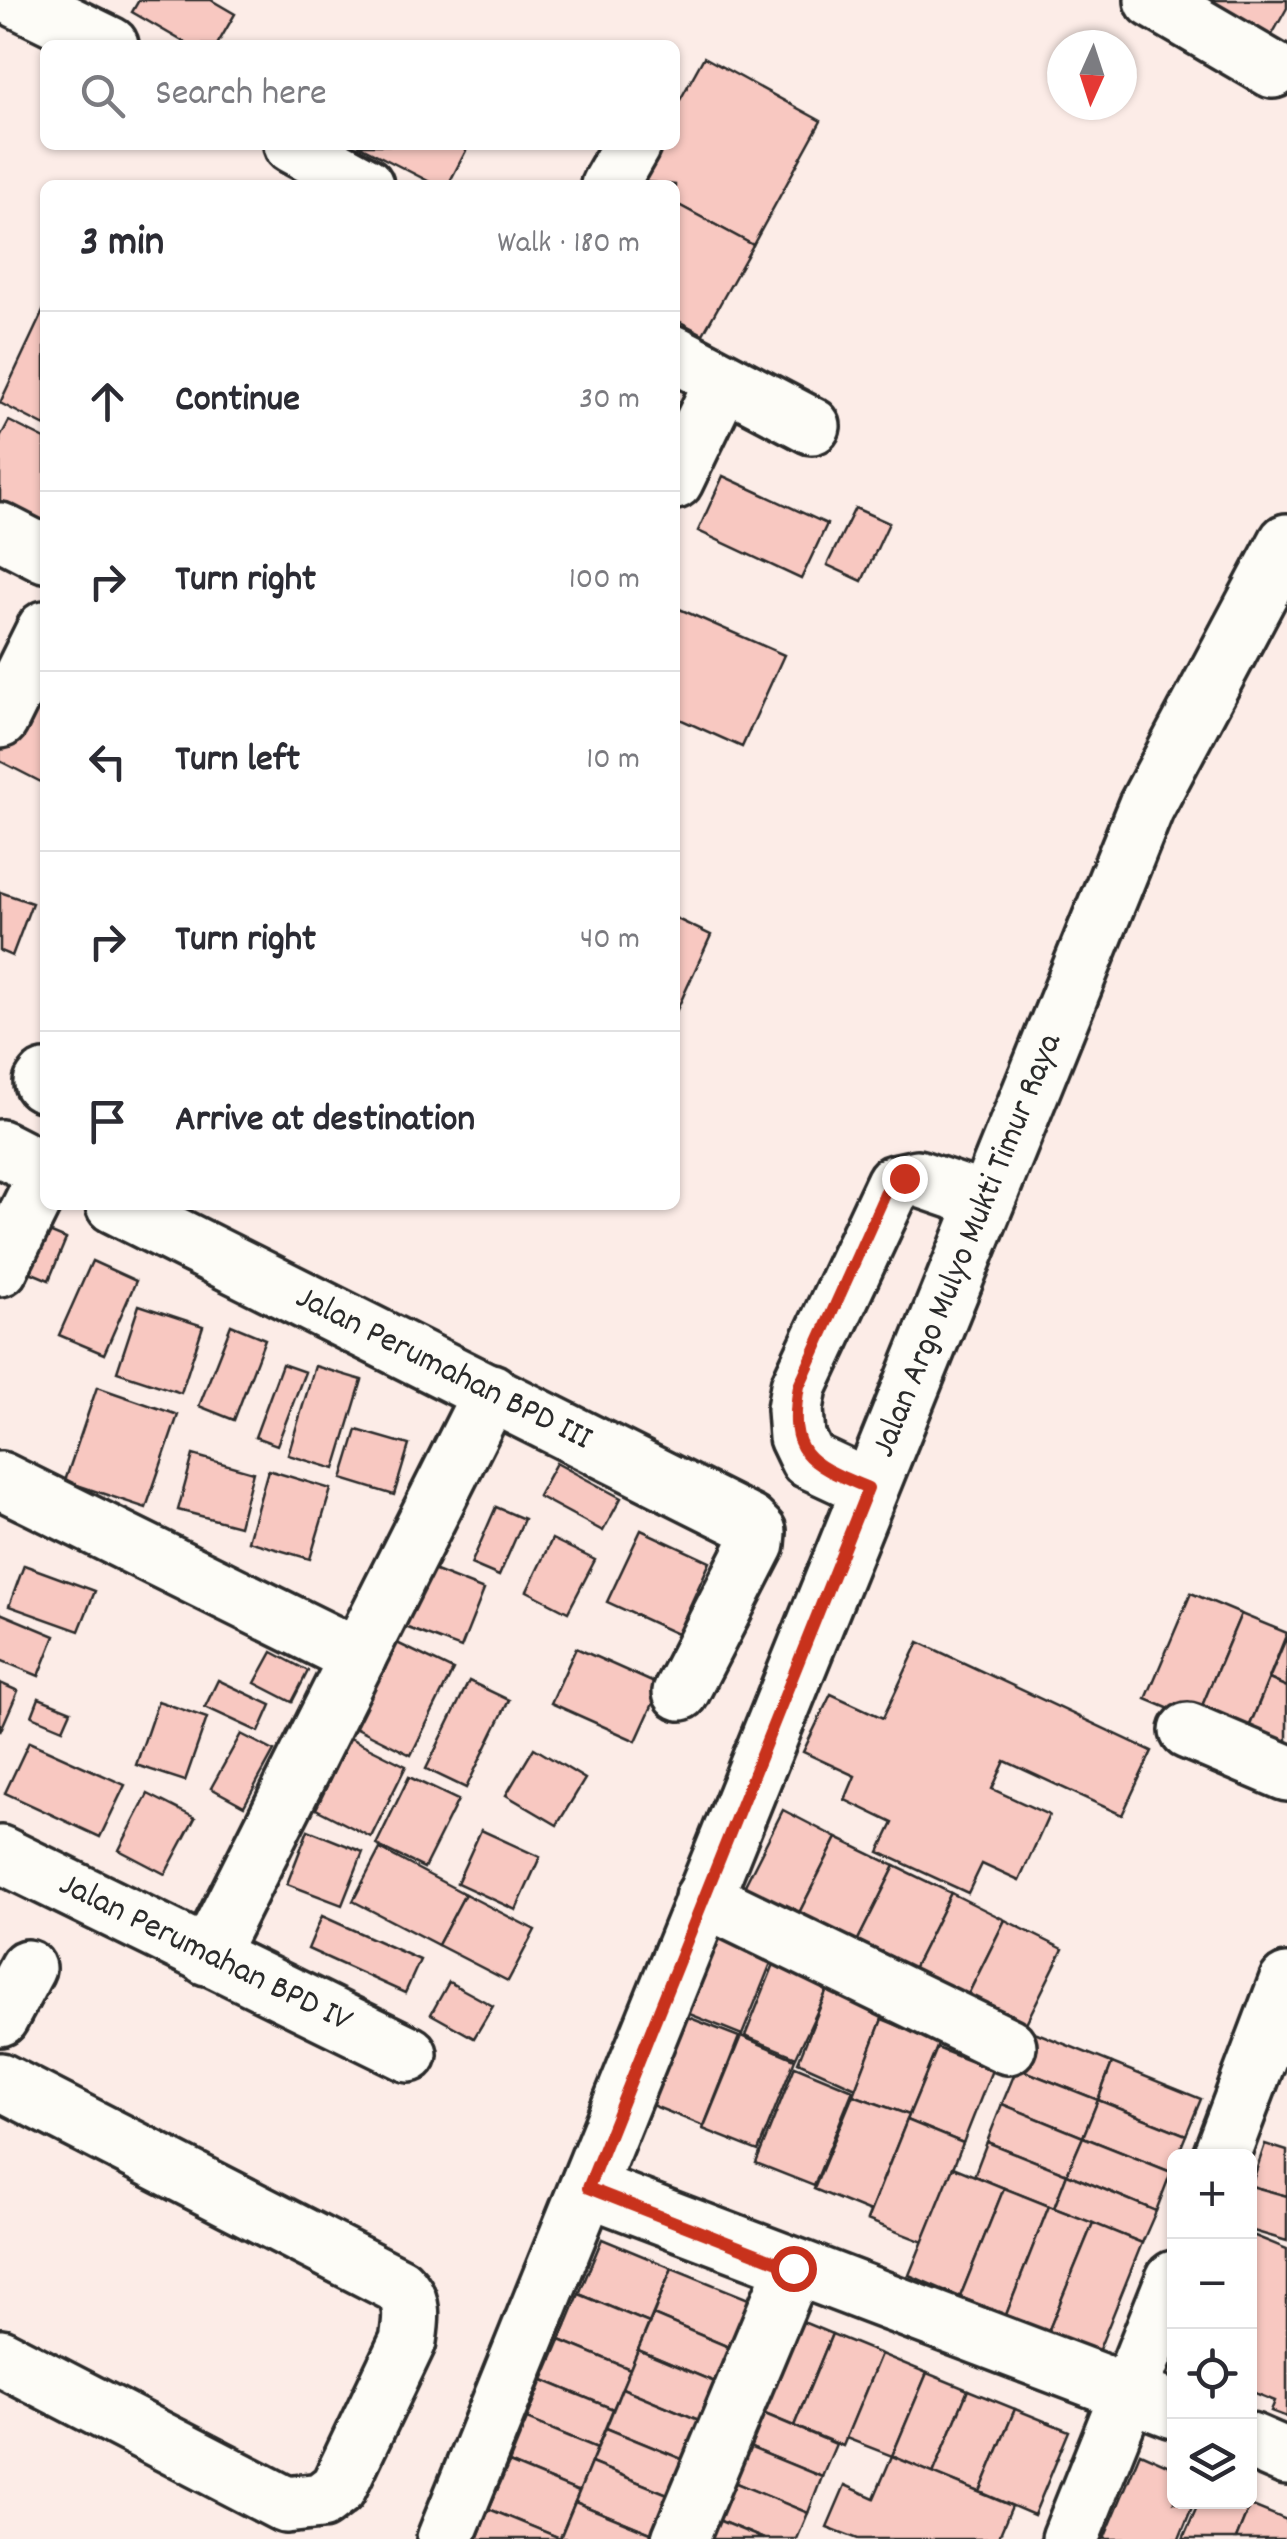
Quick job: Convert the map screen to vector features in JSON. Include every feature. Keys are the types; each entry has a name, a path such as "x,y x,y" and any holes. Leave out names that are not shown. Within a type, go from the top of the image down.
{"street":[{"path":"18,0 105,27"},
{"path":"1153,0 1273,70"},
{"path":"301,150 356,180"},
{"path":"612,180 629,150"},
{"path":"680,357 812,426"},
{"path":"680,471 723,381"},
{"path":"0,531 40,551"},
{"name":"Jalan Argo Mulyo Mukti Timur Raya","path":"445,2539 703,1898 850,1481 959,1192 1146,807 1287,542"},
{"path":"0,720 40,639"},
{"path":"0,1148 40,1171"},
{"path":"850,1481 808,1460 797,1437 799,1386 886,1192 904,1178 959,1192"},
{"path":"0,1268 40,1184"},
{"name":"Jalan Perumahan BPD III","path":"124,1210 749,1523 758,1532 756,1544 682,1692"},
{"path":"208,1957 491,1392"},
{"path":"0,1480 358,1658"},
{"path":"1188,1731 1287,1773"},
{"name":"Jalan Perumahan BPD IV","path":"0,1854 409,2054"},
{"path":"703,1898 1008,2046"},
{"path":"0,2018 27,1968"},
{"path":"1224,2149 1287,1982"},
{"path":"0,2081 398,2286 408,2296 412,2318 408,2341 338,2488 310,2504 286,2504 0,2357"},
{"path":"588,2188 1153,2401"},
{"path":"680,2539 793,2268"},
{"path":"1070,2539 1153,2401 1167,2320"},
{"path":"1257,2444 1287,2457"}],"building":[{"path":"139,0 211,0 235,14 220,40 180,40 132,12"},
{"path":"1196,0 1287,0 1287,8 1269,40"},
{"path":"704,57 821,121 753,245 680,206 680,180 636,180 652,150 680,150 680,100"},
{"path":"368,150 466,150 451,180 426,180"},
{"path":"680,206 753,245 703,334 680,322"},
{"path":"40,318 40,423 0,403"},
{"path":"9,421 40,436 40,521 0,501 0,438"},
{"path":"723,476 827,524 801,579 698,531"},
{"path":"855,508 889,523 862,581 827,565"},
{"path":"680,609 784,655 742,747 680,719"},
{"path":"40,673 40,781 0,761 0,749"},
{"path":"0,892 32,903 12,956 0,951"},
{"path":"680,920 711,935 680,1003"},
{"path":"30,1224 66,1239 49,1280 13,1265"},
{"path":"92,1261 136,1281 104,1354 59,1335"},
{"path":"139,1305 203,1326 181,1393 117,1372"},
{"path":"231,1325 265,1339 234,1420 199,1406"},
{"path":"282,1364 305,1372 277,1445 255,1437"},
{"path":"315,1366 362,1380 335,1469 288,1455"},
{"path":"97,1387 178,1415 146,1508 65,1481"},
{"path":"357,1430 409,1445 394,1495 342,1479"},
{"path":"193,1455 253,1472 239,1526 178,1510"},
{"path":"556,1463 621,1498 603,1531 538,1496"},
{"path":"268,1470 331,1489 310,1559 248,1541"},
{"path":"496,1507 524,1519 499,1576 471,1564"},
{"path":"641,1530 710,1562 677,1634 607,1602"},
{"path":"552,1539 595,1560 568,1612 527,1591"},
{"path":"24,1565 95,1591 79,1631 9,1606"},
{"path":"420,1565 484,1590 461,1648 397,1624"},
{"path":"1191,1593 1241,1614 1196,1720 1146,1699"},
{"path":"0,1613 55,1636 39,1676 0,1660"},
{"path":"1241,1614 1287,1633 1244,1740 1196,1720"},
{"path":"1287,1636 1287,1687 1269,1679"},
{"path":"395,1642 453,1670 411,1755 353,1726"},
{"path":"919,1642 1152,1751 1122,1815 1005,1761 992,1789 1049,1815 1019,1881 982,1864 968,1893 879,1852 893,1823 845,1800 855,1776 803,1752 831,1694 883,1718"},
{"path":"576,1648 661,1686 636,1741 551,1703"},
{"path":"272,1652 308,1671 292,1702 255,1683"},
{"path":"1269,1679 1287,1687 1287,1757 1244,1740"},
{"path":"218,1680 271,1705 259,1732 205,1707"},
{"path":"469,1681 509,1700 466,1788 426,1769"},
{"path":"0,1683 18,1691 0,1732"},
{"path":"39,1698 71,1711 63,1729 32,1716"},
{"path":"158,1701 207,1718 185,1781 136,1765"},
{"path":"241,1734 274,1751 244,1806 211,1788"},
{"path":"350,1738 406,1766 371,1837 316,1809"},
{"path":"29,1742 125,1785 100,1837 5,1793"},
{"path":"534,1748 585,1779 557,1825 506,1795"},
{"path":"409,1777 458,1800 424,1868 376,1845"},
{"path":"148,1794 195,1818 165,1874 119,1850"},
{"path":"783,1810 837,1838 793,1925 738,1899"},
{"path":"308,1830 363,1852 342,1905 287,1884"},
{"path":"481,1830 540,1857 516,1910 457,1883"},
{"path":"837,1838 895,1866 851,1954 793,1925"},
{"path":"380,1849 465,1894 438,1945 353,1901"},
{"path":"895,1866 951,1893 907,1981 851,1954"},
{"path":"951,1893 1005,1920 961,2009 907,1981"},
{"path":"465,1894 535,1930 508,1981 438,1945"},
{"path":"322,1916 420,1960 405,1993 308,1949"},
{"path":"1005,1920 1063,1949 1019,2037 961,2009"},
{"path":"718,1937 773,1958 742,2035 687,2013"},
{"path":"774,1964 829,1986 796,2057 745,2036"},
{"path":"449,1982 493,2006 474,2038 431,2014"},
{"path":"827,1990 884,2014 856,2088 798,2062"},
{"path":"685,2016 739,2037 704,2126 649,2104"},
{"path":"882,2019 939,2042 909,2115 853,2095"},
{"path":"1032,2031 1112,2063 1098,2100 1017,2068"},
{"path":"741,2036 795,2059 758,2151 703,2129"},
{"path":"937,2048 992,2070 963,2143 907,2120"},
{"path":"1112,2063 1201,2099 1186,2135 1098,2100"},
{"path":"795,2066 853,2090 814,2186 756,2163"},
{"path":"1017,2068 1098,2100 1083,2137 1002,2104"},
{"path":"853,2095 909,2115 870,2212 814,2189"},
{"path":"1098,2100 1186,2135 1180,2149 1167,2149 1167,2170 1083,2137"},
{"path":"1002,2104 1083,2137 1067,2174 987,2142"},
{"path":"907,2120 963,2143 923,2242 867,2220"},
{"path":"1083,2137 1167,2170 1167,2182 1156,2211 1067,2174"},
{"path":"987,2142 1067,2174 1054,2208 974,2176"},
{"path":"1265,2144 1287,2151 1287,2196 1257,2188 1257,2168"},
{"path":"953,2167 1004,2188 960,2297 909,2275"},
{"path":"1067,2174 1156,2211 1142,2243 1054,2208"},
{"path":"1004,2188 1049,2206 1006,2315 960,2297"},
{"path":"1257,2188 1287,2196 1287,2241 1257,2232"},
{"path":"1049,2206 1093,2223 1048,2332 1006,2315"},
{"path":"1093,2223 1142,2243 1098,2352 1048,2332"},
{"path":"1257,2237 1287,2249 1287,2417 1271,2411 1275,2401 1257,2394"},
{"path":"602,2239 672,2268 649,2323 579,2294"},
{"path":"672,2268 751,2300 731,2348 653,2315"},
{"path":"579,2294 649,2323 630,2369 560,2340"},
{"path":"653,2315 731,2348 717,2383 638,2350"},
{"path":"791,2317 832,2334 794,2426 753,2409"},
{"path":"832,2334 881,2354 843,2446 794,2426"},
{"path":"560,2340 630,2369 613,2409 543,2380"},
{"path":"638,2350 717,2383 701,2421 622,2388"},
{"path":"881,2354 927,2373 892,2456 846,2438"},
{"path":"927,2373 968,2390 933,2474 892,2456"},
{"path":"543,2380 613,2409 597,2448 527,2419"},
{"path":"622,2388 701,2421 684,2460 606,2428"},
{"path":"968,2390 1015,2409 980,2492 933,2474"},
{"path":"753,2409 836,2444 822,2477 739,2443"},
{"path":"1015,2409 1069,2431 1034,2515 980,2492"},
{"path":"527,2419 597,2448 579,2492 509,2463"},
{"path":"606,2428 684,2460 670,2495 591,2463"},
{"path":"739,2443 822,2477 808,2513 724,2478"},
{"path":"1140,2453 1167,2465 1167,2509 1191,2509 1179,2539 1104,2539"},
{"path":"892,2456 1012,2506 998,2539 858,2539 827,2527 845,2485 874,2498"},
{"path":"509,2463 579,2492 560,2538 489,2509"},
{"path":"591,2463 670,2495 653,2534 575,2502"},
{"path":"724,2478 808,2513 797,2539 764,2539 708,2516"},
{"path":"575,2502 653,2534 651,2539 560,2538"},
{"path":"1257,2508 1287,2520 1286,2539 1236,2539 1248,2509"},
{"path":"489,2509 560,2538 560,2539 477,2539"},
{"path":"1196,2509 1248,2509 1236,2539 1183,2539"},
{"path":"708,2516 764,2539 699,2539"}],"route":[{"path":"793,2268 588,2188 868,1488 808,1460 797,1437 795,1409 799,1386 886,1192 904,1178"}]}
